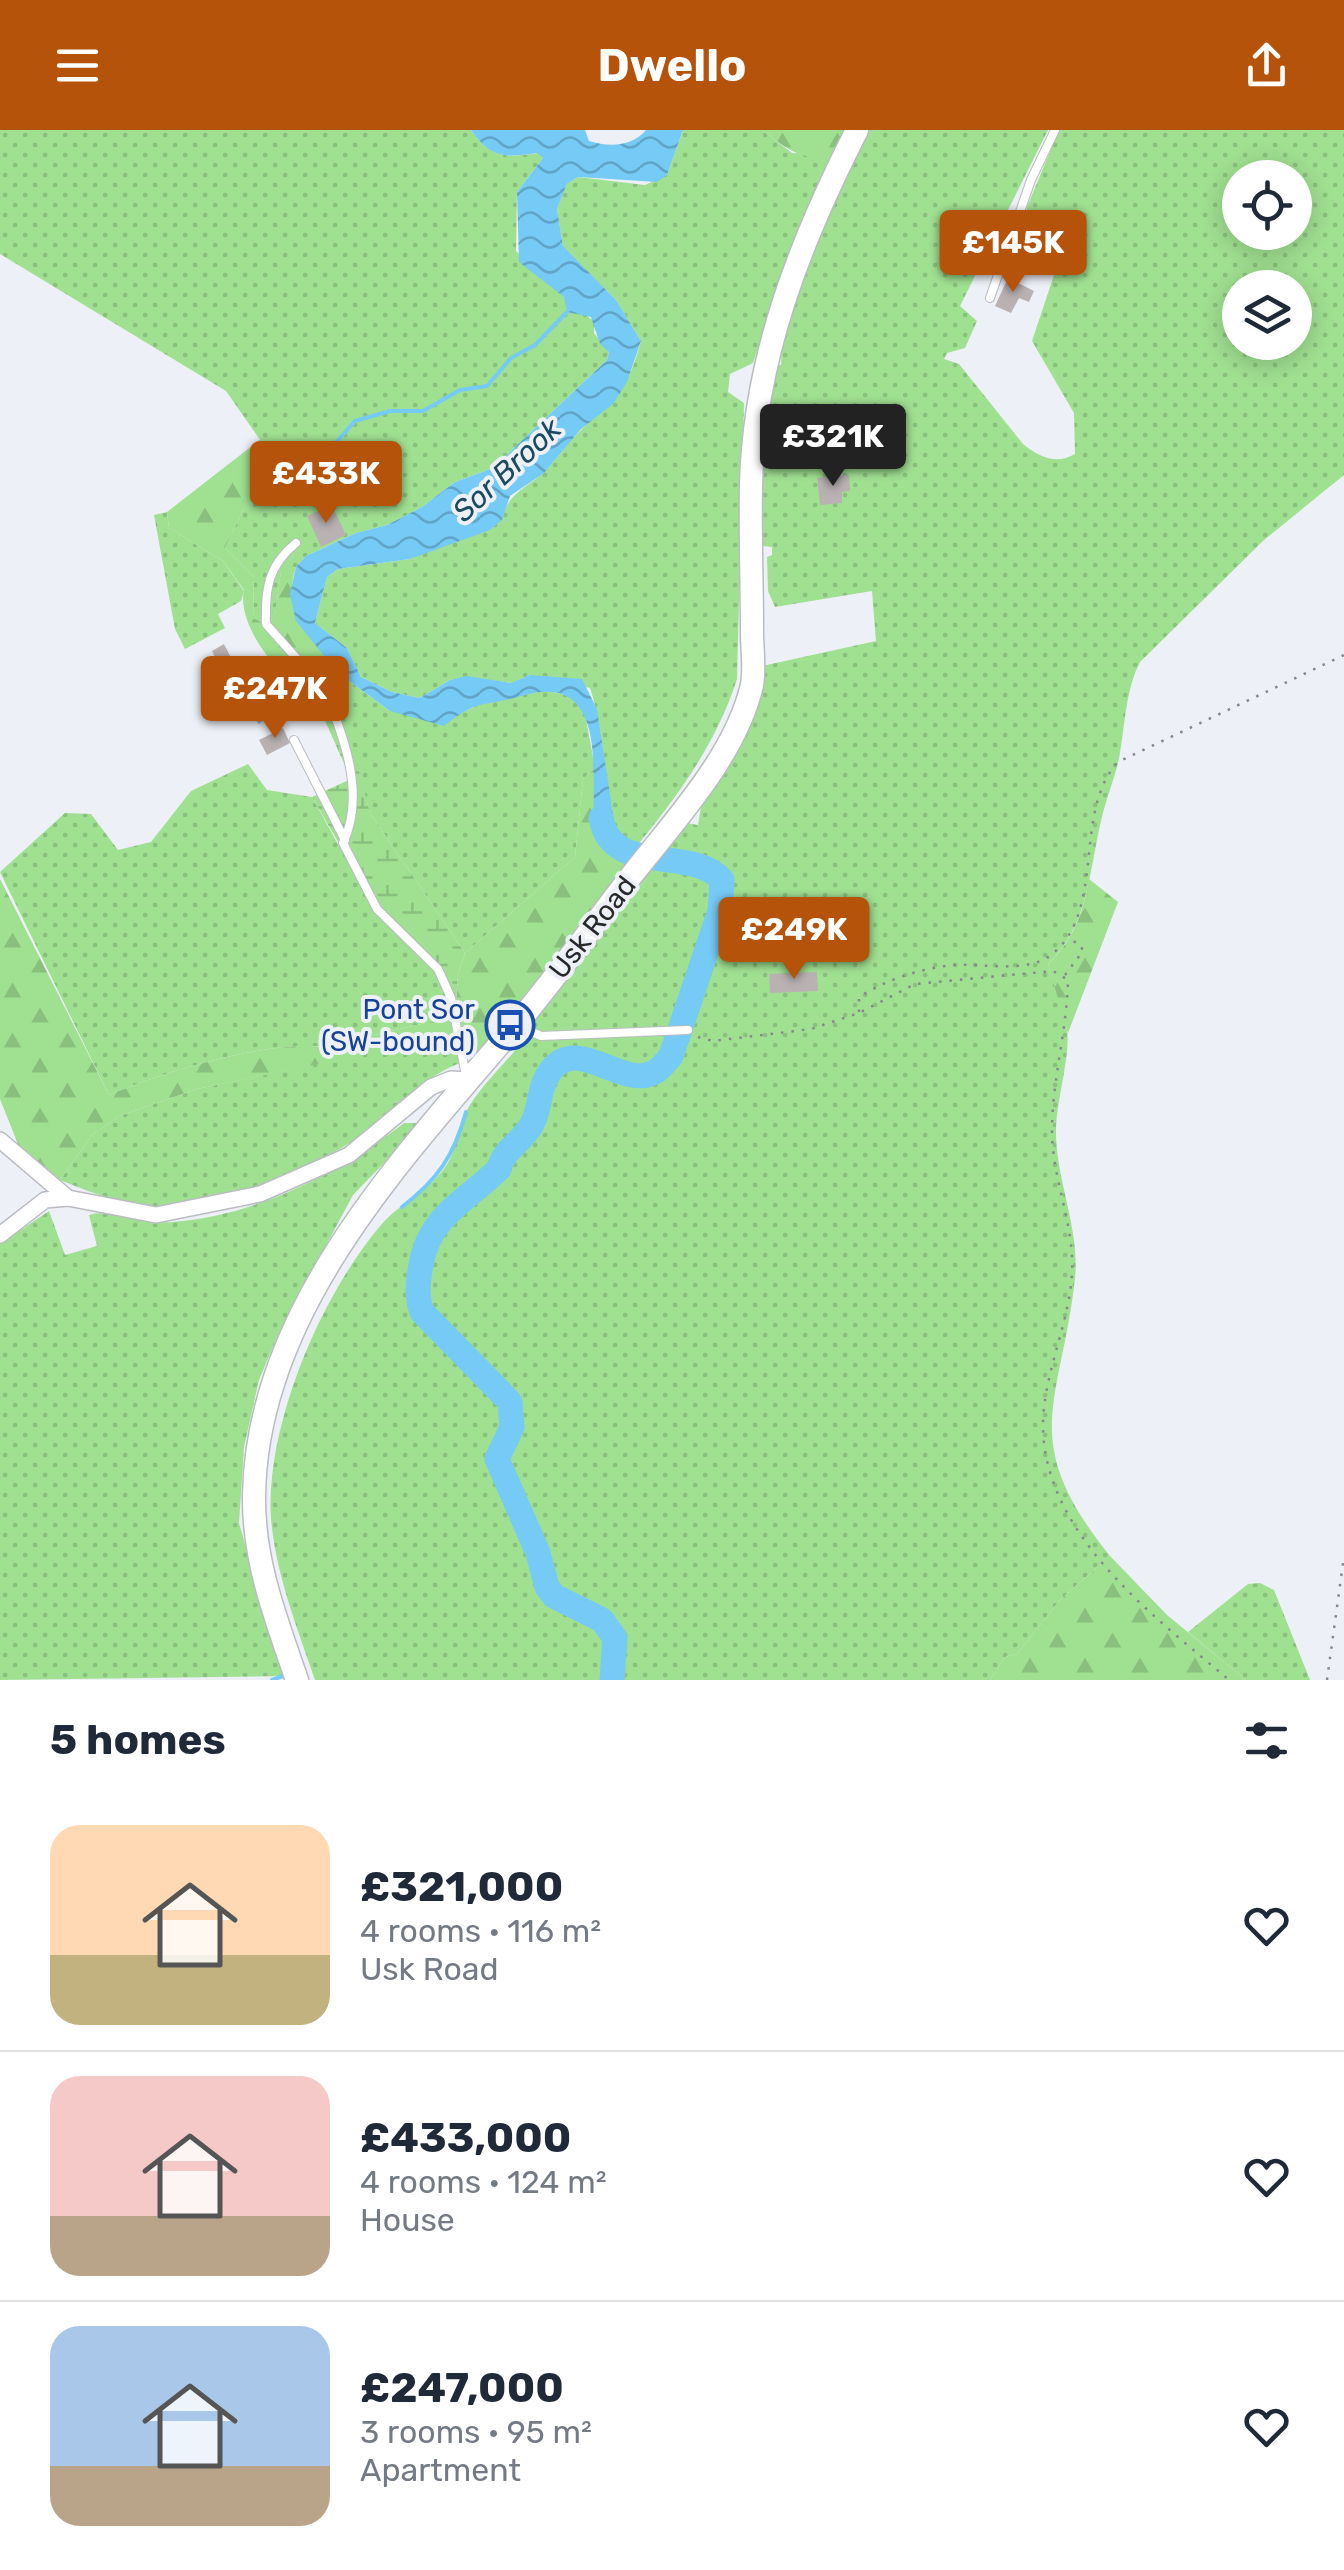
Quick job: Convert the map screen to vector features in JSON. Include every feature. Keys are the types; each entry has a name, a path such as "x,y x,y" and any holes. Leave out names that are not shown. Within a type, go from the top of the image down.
{"street":[{"name":"Usk Road","path":"297,1680 260,1572 254,1496 262,1422 273,1382 358,1218 466,1080 517,1024 715,764 752,684 751,486 762,372 795,270 857,130"},
{"path":"0,1235 45,1200 68,1198 156,1215 260,1194 349,1154 431,1087 451,1078 466,1080"},
{"path":"0,1140 68,1198"}],"lane":[{"path":"990,298 1031,180 1055,130"},
{"path":"296,543 273,562 265,598 266,624 306,669 303,677 325,690 333,710 356,811 345,840"},
{"path":"294,740 377,908 438,969 451,998 466,1080"},
{"path":"517,1024 541,1036 688,1030"}],"path":[{"path":"859,1013 859,998 883,982 955,965 1026,964 1047,958 1065,939 1079,906 1096,815 1110,771 1118,762 1344,655"},
{"path":"1064,976 1083,952 1080,944 1065,939"},
{"path":"688,1030 712,1041 811,1028 859,1013 915,984 1053,971 1064,976"},
{"path":"1064,976 1068,991 1053,1084 1052,1136 1072,1276 1043,1421 1052,1477 1081,1532 1103,1562 1160,1623 1229,1680"},
{"path":"1327,1680 1344,1556"}],"green space":[{"path":"0,130 471,130 485,146 500,154 538,153 543,158 517,192 516,251 564,297 571,313 582,312 595,322 594,333 609,352 607,360 493,468 455,482 422,507 387,525 356,533 306,556 296,567 281,571 275,617 266,624 253,618 254,577 225,548 243,510 281,470 226,391 0,254"},
{"path":"683,130 762,130 792,153 835,155 787,264 753,363 730,374 728,392 744,403 737,679 692,772 630,854 618,847 600,727 590,688 530,675 512,683 467,677 450,680 420,698 392,692 361,677 347,648 315,623 327,577 338,569 410,559 502,520 514,496 546,470 620,391 641,341 616,300 563,247 557,209 567,184 578,177 645,185 667,175"},
{"path":"762,130 847,130 835,155 814,158 796,152"},
{"path":"868,130 1048,130 960,306 977,321 965,348 947,353 944,359 959,364 1023,444 1048,458 1068,457 1075,454 1074,413 1032,341 1055,272 1027,219 1027,207 1059,130 1344,130 1344,475 1264,540 1140,662 1129,695 1118,762 1085,898 1071,933 1048,964 1067,1030 1056,1135 1076,1260 1055,1391 1054,1450 1063,1481 1081,1516 1110,1556 1060,1600 1017,1654 1005,1657 990,1680 315,1680 288,1601 271,1519 277,1444 301,1363 318,1324 381,1225 443,1170 470,1105 517,1048 516,1040 687,823 698,825 702,800 762,666 876,641 872,591 775,607 768,591 767,557 772,555 772,547 763,546 757,484 773,364 781,365 782,338 801,279"},
{"path":"262,438 282,471 243,510 225,548 254,577 253,618 266,624 275,616 281,570 296,567 294,606 328,661 339,695 295,659 299,672 295,691 282,698 273,682 282,672 267,656 248,623 244,590 223,561 169,528 167,512"},
{"path":"167,512 169,528 223,561 244,591 241,601 218,614 225,628 185,649 175,629 154,515"},
{"path":"306,669 339,695 370,813 465,953 458,974 455,1016 438,969 377,909 312,797 351,779 306,678"},
{"path":"337,672 390,711 461,713 488,700 541,689 573,697 584,708 595,768 583,779 575,857 465,953 370,813 340,707"},
{"path":"248,764 267,790 312,797 339,846 343,843 438,969 455,1016 323,1047 244,1053 185,1068 109,1095 0,872 65,813 91,814 118,850 151,842 191,791"},
{"path":"595,768 594,830 636,855 492,1042 463,1062 459,1035 197,1089 119,1116 92,1135 60,1180 18,1144 0,1099 0,879 109,1095 185,1068 244,1053 323,1047 455,1016 458,974 465,953 575,857 583,779"},
{"path":"1089,879 1118,902 1068,1033 1048,964 1076,926"},
{"path":"459,1034 463,1062 423,1084 343,1147 264,1185 207,1202 156,1207 119,1201 60,1180 92,1135 119,1116 197,1089"},
{"path":"404,1123 423,1123 353,1195 278,1335 259,1380 244,1447 239,1523 283,1676 0,1680 0,1244 49,1211 65,1255 97,1246 89,1215 106,1213 172,1222 235,1211 324,1175"},
{"path":"1110,1556 1167,1615 1246,1680 990,1680 1005,1657 1017,1654 1060,1600"},
{"path":"1260,1583 1274,1590 1310,1680 1246,1680 1188,1632 1248,1584"}],"water":[{"path":"471,130 585,130 589,141 612,145 634,140 646,130 683,130 667,175 657,182 578,177 567,184 557,209 563,246 616,300 641,341 627,382 613,404 581,429 544,473 510,496 502,520 490,530 410,559 338,569 327,577 315,623 347,648 361,677 392,692 420,698 450,680 467,676 511,683 530,675 582,679 597,709 618,847 594,830 590,732 582,712 570,698 550,692 521,696 466,711 444,726 390,711 337,672 296,621 290,594 296,567 306,556 356,533 387,525 422,507 455,482 493,468 607,360 609,352 600,344 591,317 567,312 564,297 519,262 517,192 543,158 537,153 499,154 485,146"}],"building":[{"path":"1008,278 1034,291 1029,302 1019,298 1011,313 995,306"},
{"path":"849,475 850,491 842,492 842,503 820,505 817,478"},
{"path":"332,505 346,535 321,547 307,516"},
{"path":"224,644 239,673 226,680 212,651"},
{"path":"236,679 248,693 254,688 274,711 259,724 228,687"},
{"path":"283,728 290,743 267,755 259,740"},
{"path":"817,972 818,991 770,993 769,974"}],"waterway":[{"path":"286,463 332,447 355,421 390,411 423,411 460,390 487,386 511,358 535,345 567,312"},
{"name":"Sor Brook","path":"601,818 608,836 620,848 691,864 722,880 720,911 671,1056 657,1071 643,1076 575,1058 563,1060 552,1069 530,1127 499,1169 451,1211 432,1234 425,1248 418,1288 422,1312 510,1402 512,1427 497,1459 538,1553 547,1587 554,1596 602,1620 615,1638 612,1680"},
{"path":"402,1207 443,1166 466,1112"},
{"path":"272,1680 283,1676"}],"place":[{"name":"Pont Sor (SW-bound)","path":"510,1025"}]}
